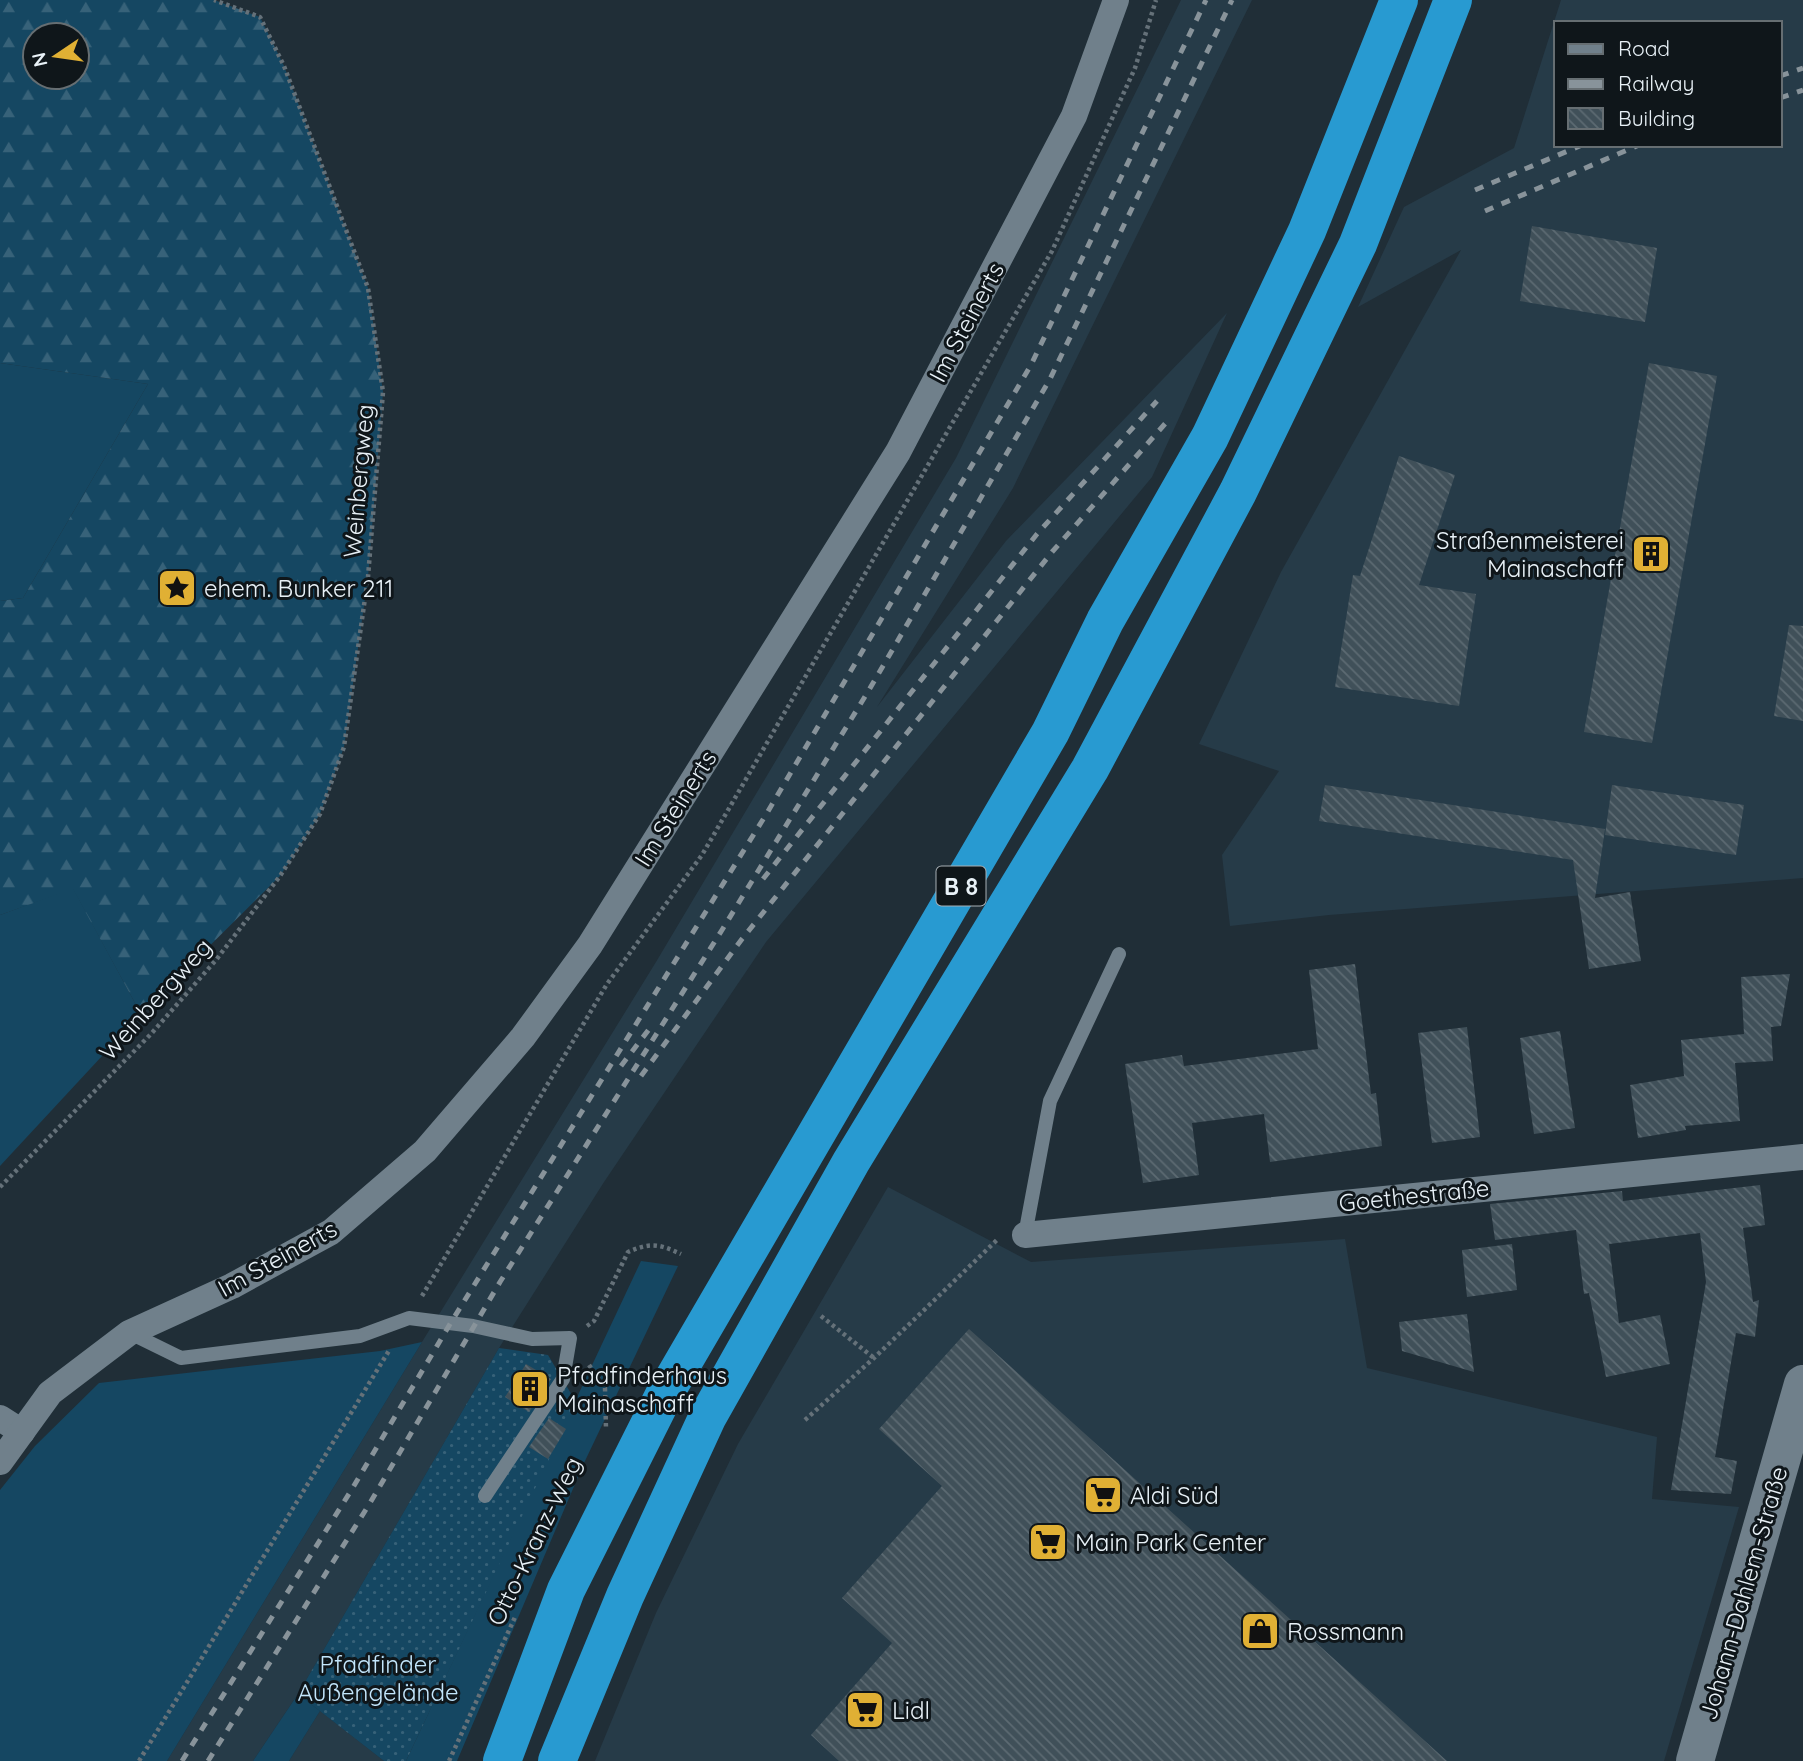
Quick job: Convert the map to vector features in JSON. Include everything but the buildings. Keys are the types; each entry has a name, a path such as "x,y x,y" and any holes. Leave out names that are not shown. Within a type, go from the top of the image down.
{"highway":[{"name":"B 8","path":"502,1761 566,1590 664,1395 1050,733 1105,621 1210,437 1307,231 1399,0"},
{"name":"B 8","path":"557,1761 625,1596 707,1418 851,1163 1090,769 1238,492 1359,244 1453,0"}],"street":[{"name":"Im Steinerts","path":"0,1462 11,1425 128,1333 232,1286 331,1232 425,1151 523,1037 590,945 898,452 1074,116 1116,0"},
{"name":"Goethestraße","path":"1025,1235 1803,1157"},
{"name":"Johann-Dahlem-Straße","path":"1695,1761 1803,1384"}],"lane":[{"path":"1025,1235 1050,1101 1119,954"},
{"path":"128,1333 181,1358 360,1336 410,1318 473,1326 533,1339 570,1338 563,1379 485,1496"}],"path":[{"name":"Weinbergweg","path":"0,1186 151,1034 216,960 280,876 320,814 344,747 368,577 383,392 368,288 289,78 260,17 214,0"},
{"path":"805,1420 1000,1238 1025,1235"},
{"path":"570,1338 594,1321 628,1252 643,1246 660,1245 681,1254"},
{"path":"821,1316 874,1358"},
{"path":"139,1761 410,1318"},
{"name":"Otto-Kranz-Weg","path":"570,1338 605,1388 606,1435"},
{"name":"Otto-Kranz-Weg","path":"449,1761 518,1612"}],"shaded area":[{"path":"1181,0 1252,0 1013,488 877,707 1006,541 1227,313 1152,477 766,942 604,1182 499,1348 298,1694 253,1761 167,1761 656,962 956,458"},
{"path":"1561,0 1803,0 1803,878 1329,915 1230,926 1222,855 1279,771 1199,744 1281,572 1461,250 1358,307 1404,207 1514,148 1554,22 1554,147 1782,147 1782,21 1554,21"},
{"path":"888,1187 1031,1262 1345,1239 1367,1368 1657,1437 1652,1499 1739,1507 1664,1761 595,1761 656,1613 738,1444"},
{"path":"320,1711 384,1761 289,1761"}],"green space":[{"path":"0,0 214,0 260,17 284,66 368,288 383,392 368,577 344,747 320,814 280,876 141,1014 73,889 0,915 0,601 23,598 148,384 0,363"},
{"path":"0,363 148,384 23,598 0,601"},
{"path":"73,888 141,1014 0,1166 0,915"},
{"path":"641,1261 678,1266 584,1463 457,1761 406,1761"},
{"path":"422,1342 167,1761 0,1761 0,1490 35,1446 99,1383 380,1351"},
{"name":"Pfadfinder Außengelände","path":"499,1348 548,1355 576,1402 406,1761 384,1761 298,1694"},
{"path":"298,1694 320,1711 289,1761 253,1761"}],"railway":[{"path":"182,1761 767,813 1031,365 1206,0"},
{"path":"208,1761 370,1503 500,1282 722,930 869,690 1050,379 1232,0"},
{"path":"1782,75 1803,68"},
{"path":"1782,97 1803,90"},
{"path":"1475,190 1577,147"},
{"path":"1485,211 1634,147"},
{"path":"763,879 1037,534 1157,401"},
{"path":"641,1076 742,939 1052,552 1171,417"},
{"path":"621,1066 653,1024"}],"place":[{"name":"Straßenmeisterei Mainaschaff","path":"1651,554"},
{"name":"ehem. Bunker 211","path":"177,588"},
{"name":"Pfadfinderhaus Mainaschaff","path":"530,1389"},
{"name":"Aldi Süd","path":"1103,1495"},
{"name":"Main Park Center","path":"1048,1542"},
{"name":"Rossmann","path":"1260,1631"},
{"name":"Lidl","path":"865,1710"}]}
